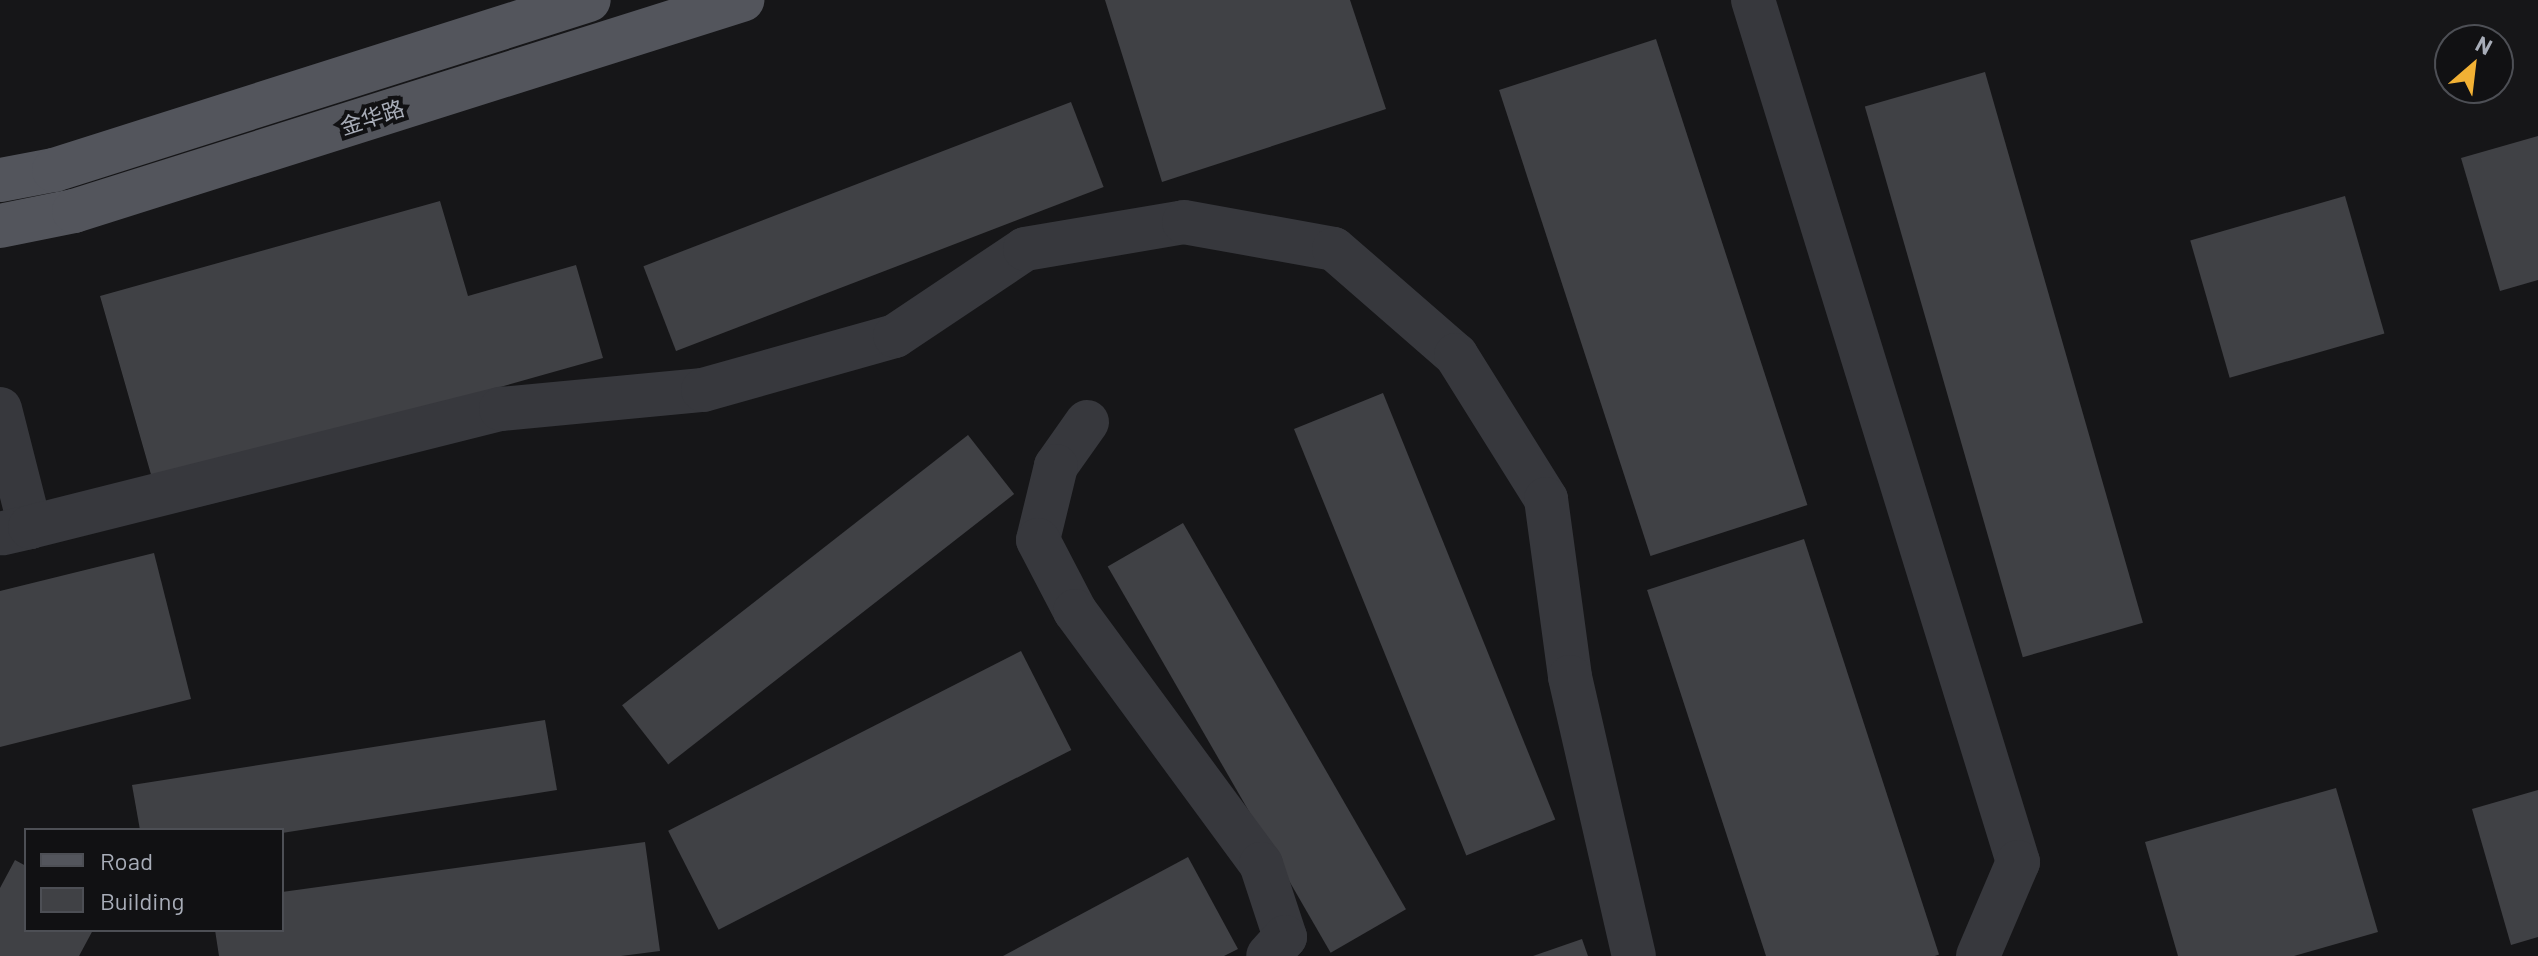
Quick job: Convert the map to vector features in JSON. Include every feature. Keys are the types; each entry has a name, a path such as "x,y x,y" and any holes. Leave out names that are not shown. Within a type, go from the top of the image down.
{"main road":[{"name":"金华路","path":"0,180 54,170 589,0"},
{"name":"金华路","path":"0,226 74,211 742,0"}],"street":[{"path":"1753,0 2018,862 1978,956"},
{"path":"0,409 15,530 501,409 703,390 895,336 1025,249 1184,222 1334,249 1456,355 1546,499 1570,677 1634,956"},
{"path":"1087,422 1056,466 1038,540 1075,611 1261,864 1285,937 1268,956"}],"building":[{"path":"1105,0 1350,0 1386,109 1162,182"},
{"path":"1656,39 1807,505 1650,556 1499,90"},
{"path":"1985,72 2143,623 2023,657 1865,106"},
{"path":"1071,102 1104,187 676,351 643,266"},
{"path":"2538,136 2538,280 2500,291 2461,158"},
{"path":"2345,196 2384,333 2230,378 2190,240"},
{"path":"440,201 468,296 576,265 603,358 154,485 100,296"},
{"path":"1383,393 1555,820 1466,855 1294,429"},
{"path":"968,435 1014,494 668,764 622,705"},
{"path":"1183,523 1406,909 1331,953 1108,566"},
{"path":"1804,539 1939,955 1766,956 1647,590"},
{"path":"154,553 191,699 0,747 0,591"},
{"path":"1021,651 1071,750 719,930 668,831"},
{"path":"545,720 557,790 284,833 284,828 140,828 132,785"},
{"path":"2336,788 2378,932 2294,956 2178,956 2145,842"},
{"path":"2538,790 2538,937 2511,945 2472,809"},
{"path":"645,842 660,951 621,956 219,956 215,932 284,932 284,892"},
{"path":"1188,857 1238,949 1224,956 1003,956"},
{"path":"15,860 24,865 24,932 92,932 79,956 0,956 0,888"},
{"path":"1582,939 1588,956 1533,956"}]}
